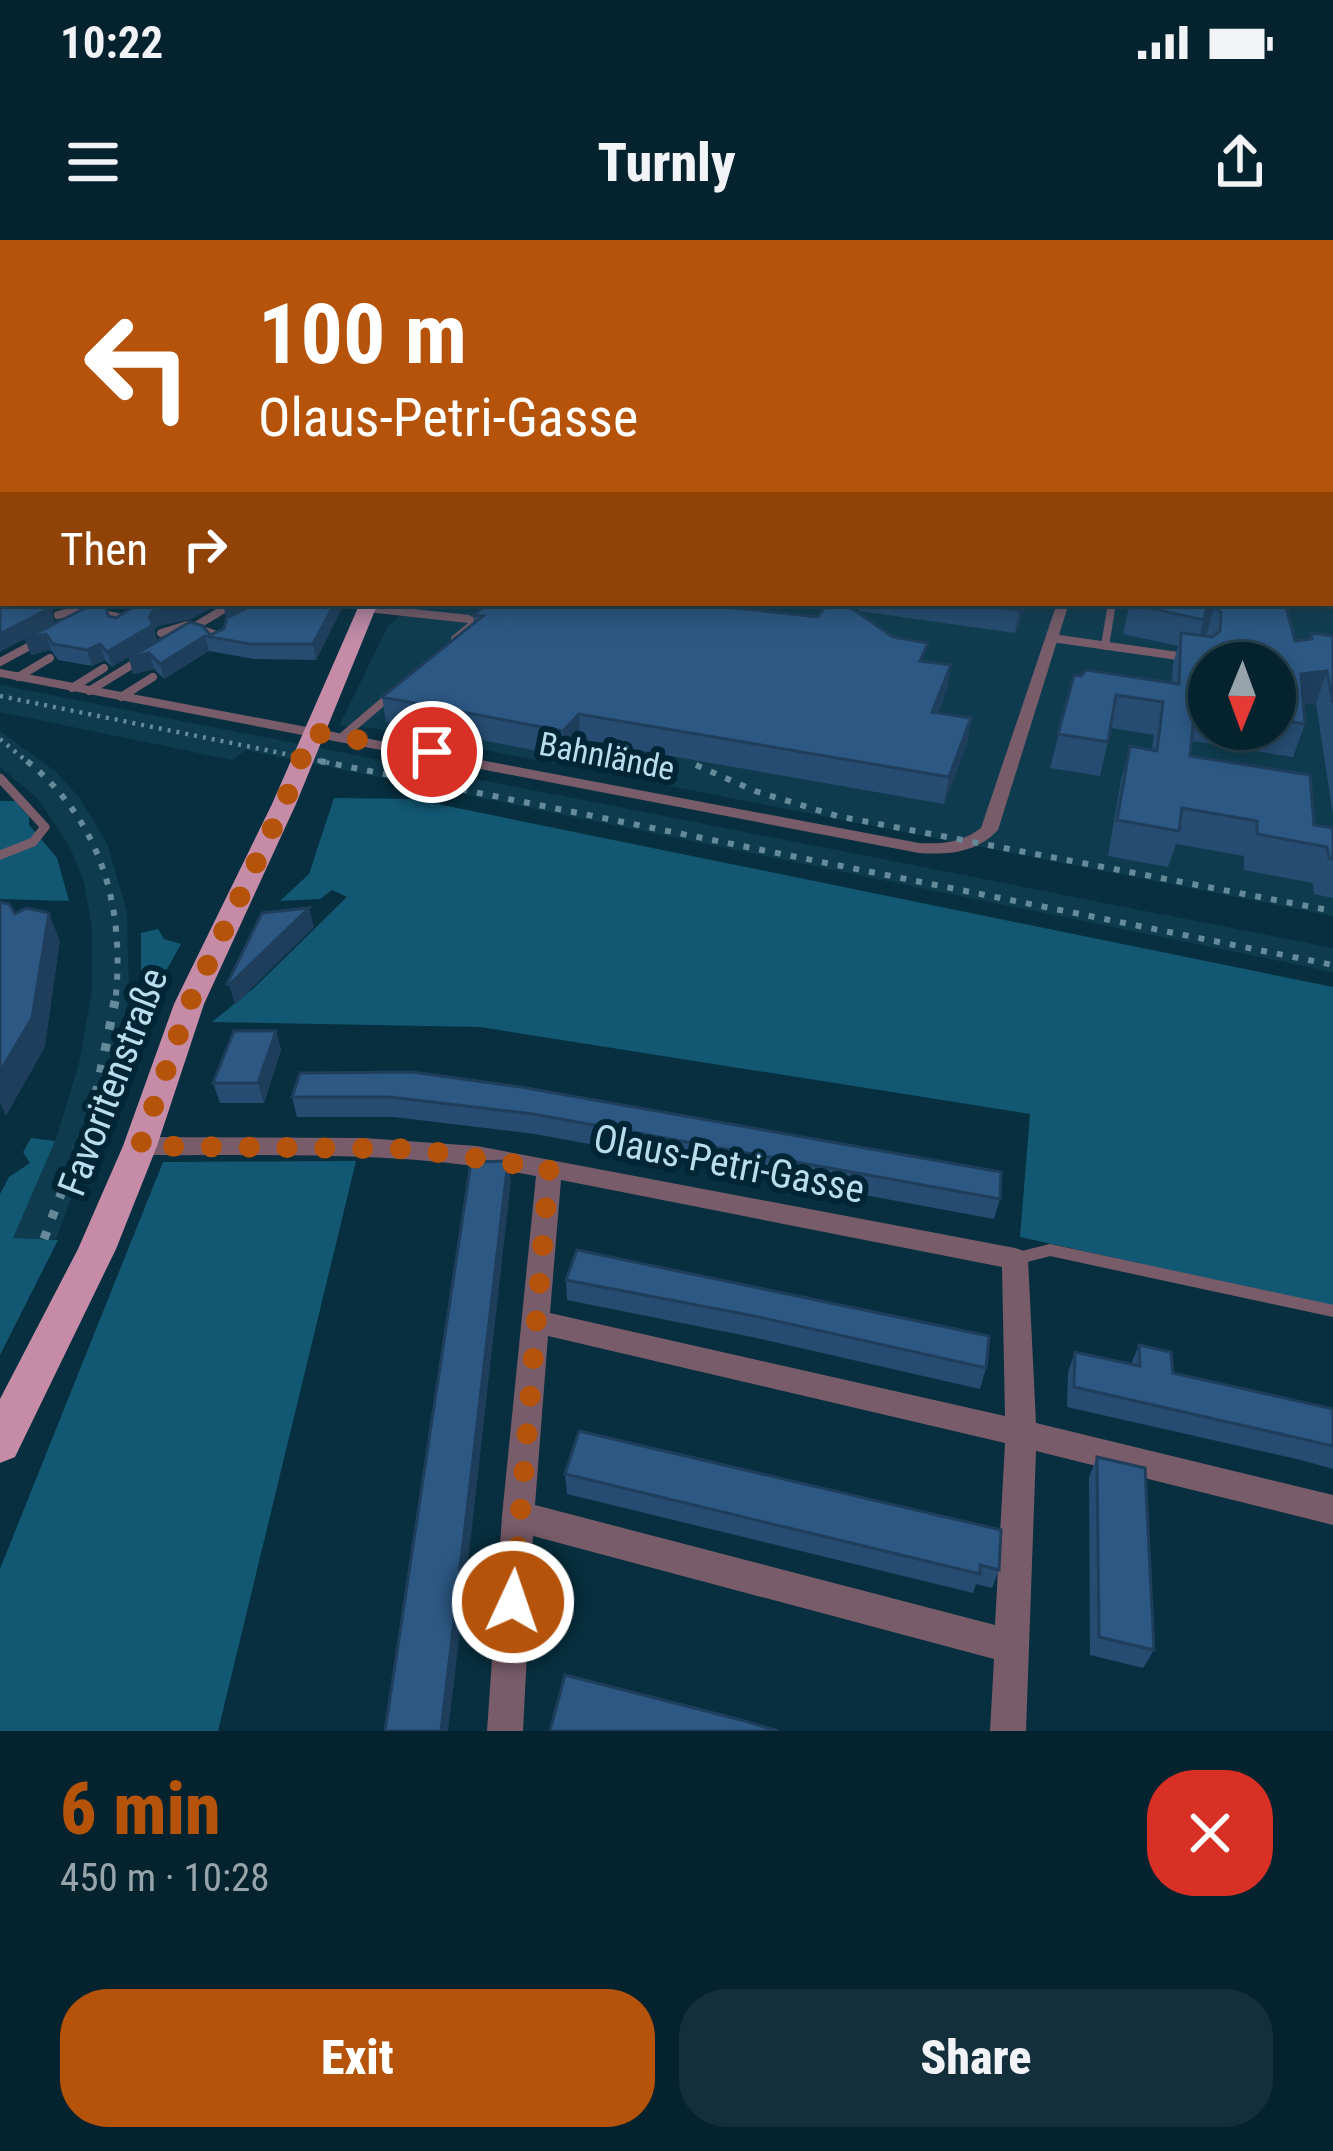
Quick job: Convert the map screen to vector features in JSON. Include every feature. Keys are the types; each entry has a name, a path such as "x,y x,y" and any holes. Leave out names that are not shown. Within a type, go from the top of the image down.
{"main road":[{"name":"Favoritenstraße","path":"0,1443 76,1293 140,1146 189,1004 284,804 368,606"}],"street":[{"path":"1052,638 1062,606"},
{"name":"Bahnlände","path":"0,674 307,741 344,735 920,848 963,847 989,830 1052,638"},
{"name":"Olaus-Petri-Gasse","path":"140,1146 414,1149 549,1169 1016,1259"},
{"path":"505,1731 518,1516 549,1169"},
{"path":"1008,1731 1021,1433 1016,1259"},
{"path":"537,1322 1333,1510"},
{"path":"518,1516 1009,1646"}],"lane":[{"path":"58,614 84,606 132,617 118,625"},
{"path":"63,628 103,606"},
{"path":"163,646 228,606"},
{"path":"368,606 478,620"},
{"path":"1106,646 1112,606"},
{"path":"442,651 487,611"},
{"path":"191,626 186,620 194,616"},
{"path":"160,632 191,626 223,637 215,642"},
{"path":"206,629 234,627"},
{"path":"0,662 48,636"},
{"path":"1052,638 1188,658"},
{"path":"80,689 149,655"},
{"path":"18,677 50,658"},
{"path":"80,689 104,668"},
{"path":"121,697 153,677"},
{"path":"344,735 406,682"},
{"path":"0,778 25,799 45,827 33,842 0,855"},
{"path":"1016,1259 1050,1250 1333,1311"}],"shaded area":[{"path":"411,606 1333,606 1333,916 373,728 339,726 388,626"},
{"path":"0,685 1333,948 1333,972 246,750 232,760 0,712"},
{"path":"0,731 55,771 79,797 107,843 127,912 129,996 113,1085 56,1239 12,1239 56,1139 79,1063 92,991 92,928 84,882 69,845 38,799 0,767"},
{"path":"334,798 413,799 1333,987 1333,1306 1020,1237 1030,1114 480,1027 212,1022 347,897 332,890 320,899 280,901 309,874"},
{"path":"0,801 15,801 29,817 29,825 57,858 69,901 0,899"},
{"path":"158,929 164,939 181,944 141,1016 141,933"},
{"path":"31,1138 55,1141 13,1238 58,1240 0,1355 0,1194 9,1177 30,1163 23,1152"},
{"path":"356,1161 218,1731 0,1731 0,1569 163,1162"}],"building":[{"path":"0,606 50,608 0,634"},
{"path":"89,606 106,607 108,616 116,618 135,606 176,606 153,611 149,617 153,625 107,652 100,644 87,650 53,644 46,634 25,639"},
{"path":"242,606 333,606 313,644 250,644 205,636 160,664 149,653 129,658 190,622 203,626 210,635 245,609"},
{"path":"484,606 717,606 818,617 826,606 848,606 893,637 928,643 920,661 951,665 932,712 971,718 949,777 579,714 563,731 382,697 483,616 473,615"},
{"path":"1140,606 1286,606 1295,641 1312,639 1311,633 1333,636 1333,703 1327,671 1301,674 1305,724 1296,722 1296,642 1188,642 1188,750 1190,756 1310,775 1314,825 1333,828 1333,859 1327,847 1257,834 1257,821 1182,808 1179,831 1117,820 1130,746 1157,751 1163,702 1116,695 1108,742 1058,734 1074,675 1081,676 1086,670 1179,684 1181,633 1212,637 1220,631 1221,612 1214,607 1206,610 1204,620"},
{"path":"0,902 9,904 15,914 26,908 49,913 32,1018 0,1072"},
{"path":"309,908 229,985 227,984 262,913"},
{"path":"234,1031 276,1031 258,1083 213,1083"},
{"path":"412,1072 1001,1172 1000,1199 533,1114 390,1097 292,1097 300,1073"},
{"path":"508,1161 441,1731 385,1731 471,1162"},
{"path":"577,1250 989,1336 986,1368 566,1280"},
{"path":"1139,1345 1171,1352 1173,1373 1333,1409 1333,1446 1074,1387 1075,1352 1140,1366"},
{"path":"579,1431 1001,1530 999,1570 980,1565 980,1574 565,1474"},
{"path":"1097,1457 1145,1468 1154,1650 1099,1637"},
{"path":"565,1675 745,1721 778,1731 550,1731"}],"railway":[{"path":"0,696 335,764"},
{"path":"0,739 30,764"},
{"path":"27,761 74,811 103,870 116,935 115,1004"},
{"path":"320,761 1333,965"},
{"path":"696,765 755,791 837,816 1333,911"},
{"path":"44,1239 93,1109 115,1001"}],"route":[{"path":"432,752 311,732 284,804 200,977 140,1146 414,1149 549,1169 513,1602"}]}
